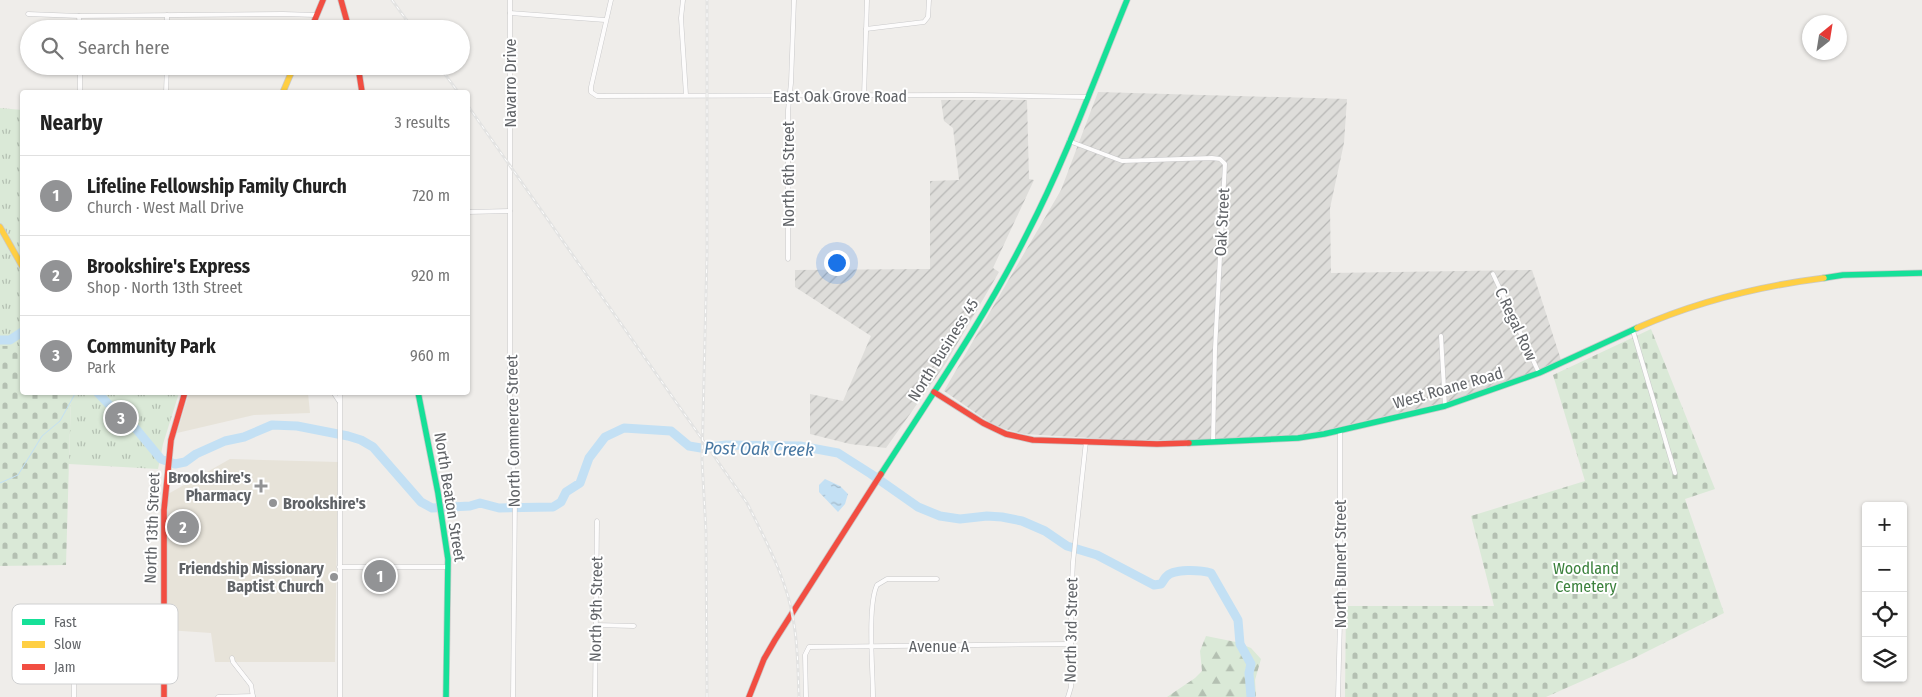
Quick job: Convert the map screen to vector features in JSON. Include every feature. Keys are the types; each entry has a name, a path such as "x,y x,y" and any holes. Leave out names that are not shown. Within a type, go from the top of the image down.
{"street":[{"path":"314,20 322,0"},
{"path":"341,0 347,20"},
{"name":"Navarro Drive","path":"510,0 510,166"},
{"path":"510,13 605,20 610,0"},
{"path":"683,0 682,18 686,95"},
{"name":"North 6th Street","path":"788,259 788,110 794,0"},
{"path":"864,96 866,0"},
{"path":"866,29 924,22 928,17 929,0"},
{"name":"North Business 45","path":"749,697 764,659 775,640 934,392 1009,269 1028,233 1069,141 1127,0"},
{"path":"28,14 80,16 316,15"},
{"path":"167,15 167,20"},
{"name":"East Oak Grove Road","path":"605,20 591,87 593,94 602,96 1088,97"},
{"path":"80,75 80,90"},
{"path":"166,90 167,75"},
{"path":"284,90 290,75"},
{"path":"359,75 362,90"},
{"name":"Oak Street","path":"1069,141 1122,161 1212,158 1220,159 1225,164 1215,349 1213,442"},
{"name":"North Commerce Street","path":"510,166 510,402 515,497 513,697"},
{"path":"470,212 510,211"},
{"path":"0,227 20,262"},
{"name":"West Roane Road","path":"934,392 983,424 1006,434 1033,440 1157,444 1290,438 1340,430 1445,406 1539,373 1656,320 1727,296 1805,280 1843,275 1922,273"},
{"name":"C Regal Row","path":"1493,274 1539,373"},
{"path":"1633,330 1675,473"},
{"path":"1441,336 1445,406"},
{"name":"North 13th Street","path":"164,604 166,478 171,440 184,395"},
{"path":"336,395 340,403"},
{"path":"340,395 340,697"},
{"name":"North Beaton Street","path":"419,395 438,493 448,567 446,697"},
{"name":"North Bunert Street","path":"1338,697 1340,430"},
{"name":"North 3rd Street","path":"1068,697 1071,686 1070,644 1073,562 1086,441"},
{"name":"North 9th Street","path":"595,697 597,521"},
{"path":"339,566 448,567"},
{"path":"873,697 872,646 874,599 877,585 887,579 937,580"},
{"path":"596,625 634,626"},
{"name":"Avenue A","path":"806,697 806,655 808,648 815,646 950,647 1070,644"},
{"path":"218,697 253,696 251,685 232,658"},
{"path":"74,684 74,697"},
{"name":"North 13th Street","path":"164,684 164,697"}],"shaded area":[{"path":"1098,92 1347,99 1344,143 1330,208 1331,273 1532,270 1561,360 1499,386 1450,401 1308,434 1192,440 1127,440 1024,434 989,422 944,391 1061,190"},
{"path":"941,100 1027,100 1029,179 1034,180 993,268 999,272 946,363 886,448 850,444 810,434 810,394 843,401 871,336 795,287 795,270 930,269 930,181 959,180 953,128 944,121"},
{"path":"188,395 308,395 310,413 254,415 177,433"},
{"path":"230,459 338,462 335,662 215,662 211,633 178,631 178,604 167,604 168,494"}],"green space":[{"path":"0,108 20,110 20,346 0,346"},
{"name":"Woodland Cemetery","path":"1651,329 1715,489 1685,499 1724,613 1634,658 1546,697 1345,697 1346,606 1494,606 1471,516 1585,481 1553,375"},
{"path":"0,346 20,346 20,395 71,395 66,565 0,566"},
{"path":"71,395 178,395 163,444 158,469 69,464"},
{"path":"1206,636 1236,642 1251,648 1261,659 1255,680 1256,697 1167,697 1202,671 1200,651"}],"water":[{"path":"825,479 840,486 848,494 845,504 838,512 819,492 819,485"}],"waterway":[{"name":"Post Oak Creek","path":"0,340 10,340 20,333"},
{"path":"0,483 18,475 42,436 60,421 74,395"},
{"name":"Post Oak Creek","path":"100,395 117,413 127,418 161,459 175,464 185,462 196,454 225,441 244,437 272,425 297,426 361,440 373,447 421,502 432,508 470,506 480,503 499,508 553,507 561,502 566,492 580,483 589,458 605,437 624,428 671,431 689,446 701,448 726,445 800,446 838,453 918,507 940,516 960,519 987,516 1022,521 1045,531 1067,546 1097,555 1154,585 1161,584 1166,577 1175,572 1201,571 1211,573 1238,620 1240,644 1251,664 1249,673 1251,697"}],"railway":[{"path":"392,0 406,20"},
{"path":"707,0 707,254 702,460 706,532 707,697"},
{"path":"446,75 457,90"},
{"path":"470,109 747,503 762,532 787,592 794,624 798,660 799,697"}],"traffic: fast":[{"path":"881,474 976,326 1011,265 1041,206 1067,148 1127,0"},
{"path":"1824,278 1843,275 1922,273"},
{"path":"1189,443 1298,438 1324,434 1445,406 1539,373 1637,328"},
{"path":"419,395 438,493 448,559 446,697"}],"traffic: slow":[{"path":"284,90 290,75"},
{"path":"0,227 20,262"},
{"path":"1637,328 1682,310 1729,296 1752,290 1824,278"}],"traffic: jam":[{"path":"315,20 323,0"},
{"path":"341,0 347,20"},
{"path":"359,75 362,90"},
{"path":"934,392 983,423 1006,434 1033,440 1157,444 1189,443"},
{"path":"164,604 164,510 171,440 184,395"},
{"path":"749,697 764,659 775,640 881,474"},
{"path":"164,684 164,697"}],"place":[{"name":"Community Park","path":"121,418"},
{"name":"Brookshire's Pharmacy","path":"261,486"},
{"name":"Brookshire's","path":"273,503"},
{"name":"Brookshire's Express","path":"183,527"},
{"name":"Lifeline Fellowship Family Church","path":"380,576"},
{"name":"Friendship Missionary Baptist Church","path":"334,577"}]}
